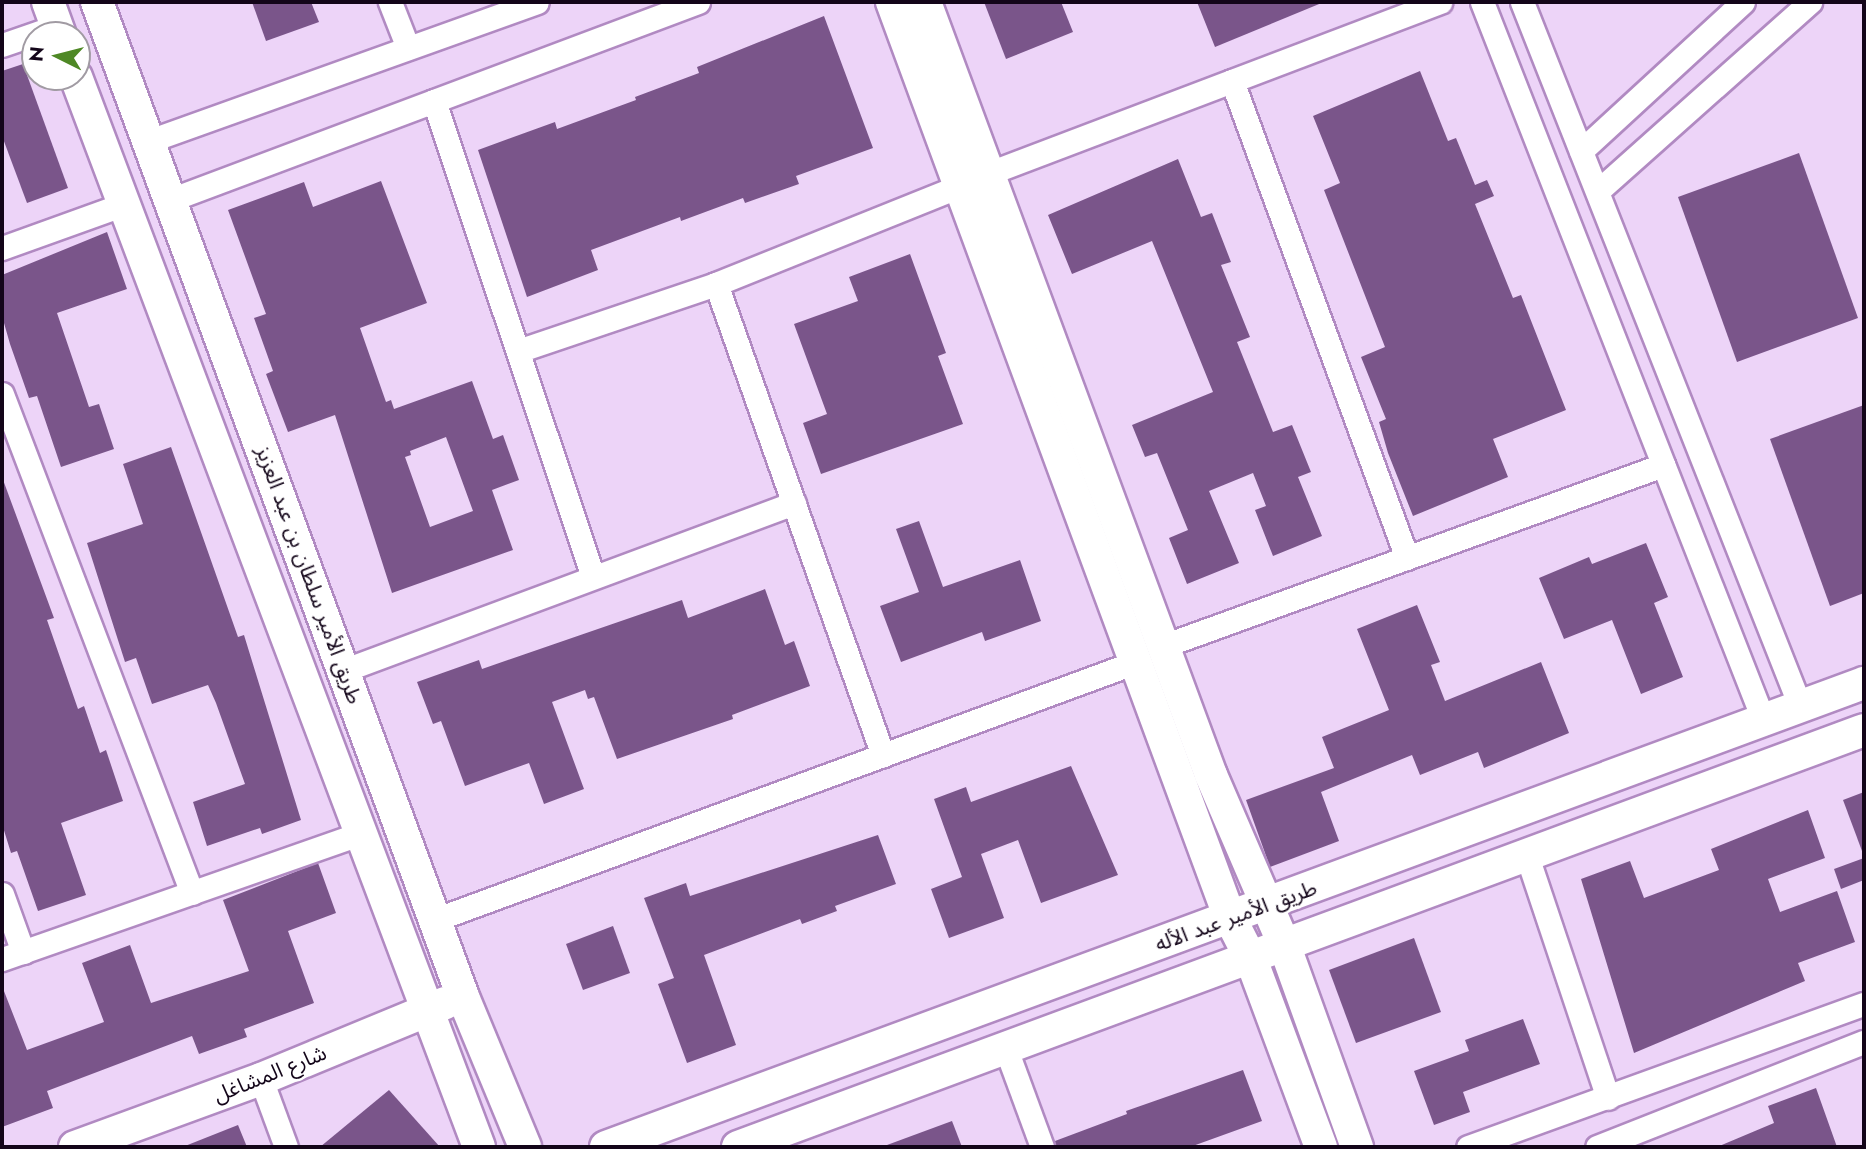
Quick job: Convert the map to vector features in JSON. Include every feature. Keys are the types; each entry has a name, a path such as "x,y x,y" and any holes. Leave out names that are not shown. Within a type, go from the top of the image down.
{"street":[{"name":"طريق الأمير سلطان بن عبد العزيز","path":"97,2 437,919 463,997 525,1147"},
{"path":"390,2 408,48"},
{"path":"149,141 537,2"},
{"path":"170,200 698,2"},
{"path":"892,2 974,180 1163,646 1211,775 1285,947 1357,1147"},
{"path":"925,2 974,180 1136,663 1230,918 1251,959 1321,1147"},
{"path":"518,351 716,284 974,180 1440,2"},
{"path":"1482,2 1763,719"},
{"path":"1522,2 1599,190 1800,706"},
{"path":"1581,151 1743,2"},
{"path":"1599,190 1810,2"},
{"path":"2,45 21,36"},
{"path":"1232,81 1407,558"},
{"name":"طريق الأمير سلطان بن عبد العزيز","path":"81,91 478,1147"},
{"path":"434,101 593,578"},
{"path":"2,248 124,204"},
{"path":"716,284 883,755"},
{"path":"2,394 192,892"},
{"path":"1163,646 1663,465"},
{"path":"345,670 794,503"},
{"path":"437,919 1136,663"},
{"name":"طريق الأمير عبد الأله","path":"606,1147 1864,683"},
{"path":"753,1145 1864,730"},
{"path":"2,894 12,956 361,833"},
{"path":"1527,856 1608,1098"},
{"name":"شارع المشاغل","path":"75,1147 261,1079 425,1009 463,997"},
{"path":"1468,1147 1864,1004"},
{"path":"1597,1147 1634,1141 1864,1042"},
{"path":"1006,1049 1042,1147"},
{"path":"261,1079 286,1147"}],"building":[{"path":"252,2 311,2 319,22 266,41"},
{"path":"984,2 1061,2 1073,32 1006,59"},
{"path":"1197,2 1324,2 1215,47"},
{"path":"824,16 873,148 796,176 799,184 745,203 743,198 681,221 680,217 591,250 598,270 527,297 478,150 555,122 557,129 636,100 635,97 699,73 697,67"},
{"path":"21,65 21,91 33,91 68,188 27,203 2,136 2,71"},
{"path":"1420,71 1448,141 1456,138 1475,185 1487,180 1494,196 1475,204 1513,298 1521,295 1566,410 1493,439 1508,477 1413,516 1379,422 1386,419 1361,357 1385,347 1324,190 1340,183 1313,116"},
{"path":"1799,153 1858,318 1737,362 1678,197"},
{"path":"1178,159 1201,217 1212,213 1231,262 1221,265 1250,337 1237,342 1273,432 1292,425 1311,472 1298,477 1322,536 1273,556 1255,510 1266,506 1253,473 1209,491 1239,563 1187,584 1169,538 1188,530 1157,453 1145,457 1132,425 1213,392 1152,241 1072,274 1048,215"},
{"path":"381,181 427,303 360,328 386,402 391,400 394,409 472,381 493,439 503,435 519,480 492,490 513,550 392,593 335,415 288,432 266,374 273,371 254,318 266,314 228,210 304,182 313,207","holes":["446,437 473,511 430,527 405,457 411,455 410,451"]},
{"path":"107,232 127,289 57,313 89,407 99,404 114,449 61,467 37,396 29,398 10,344 2,316 2,275"},
{"path":"910,254 946,353 938,356 963,424 821,474 803,423 827,414 794,324 858,301 849,277"},
{"path":"1864,405 1864,593 1830,606 1770,439"},
{"path":"171,447 238,637 244,635 301,820 262,834 260,828 207,846 193,802 245,784 216,703 208,685 152,704 136,658 125,662 87,543 143,524 123,464"},
{"path":"2,477 54,618 47,620 78,709 84,706 100,753 106,750 123,801 61,823 86,895 38,911 17,851 11,853 2,824"},
{"path":"919,521 943,587 1020,560 1041,621 985,641 982,632 901,662 880,606 919,592 896,529"},
{"path":"1646,543 1668,597 1654,603 1683,677 1641,694 1612,620 1564,639 1539,578 1589,557 1592,564"},
{"path":"765,589 785,645 794,641 810,686 732,715 733,719 617,759 594,697 588,699 585,690 552,702 584,789 544,804 529,763 465,786 441,721 433,724 417,682 479,660 482,669 682,600 688,618"},
{"path":"1417,605 1440,662 1431,665 1445,701 1541,662 1569,733 1484,768 1478,752 1420,775 1412,755 1321,792 1339,841 1270,867 1246,800 1334,768 1322,737 1389,710 1357,629"},
{"path":"1071,766 1118,875 1041,903 1018,840 981,854 1004,918 949,938 931,889 962,877 934,799 966,787 971,802"},
{"path":"1864,792 1864,851 1862,851 1843,800"},
{"path":"1808,810 1825,858 1768,879 1780,912 1837,891 1855,942 1798,963 1805,981 1634,1053 1581,879 1630,861 1644,898 1719,870 1711,849"},
{"path":"878,835 896,884 835,906 837,911 802,924 800,919 704,955 736,1045 687,1063 658,984 674,978 644,898 686,883 690,896"},
{"path":"1864,858 1864,880 1841,889 1834,869"},
{"path":"318,863 336,913 288,931 314,1003 244,1029 247,1037 199,1054 192,1036 47,1091 53,1108 2,1127 2,986 27,1050 104,1022 82,963 130,945 151,1003 249,971 223,900"},
{"path":"613,926 630,973 583,990 566,944"},
{"path":"1414,938 1441,1012 1356,1043 1329,970"},
{"path":"1523,1019 1540,1064 1463,1092 1470,1112 1434,1125 1414,1071 1469,1051 1465,1040"},
{"path":"1243,1070 1262,1121 1190,1147 1056,1147 1055,1141 1127,1114 1126,1111"},
{"path":"1816,1088 1837,1147 1717,1147 1774,1123 1768,1106"},
{"path":"389,1090 440,1147 320,1147"},
{"path":"952,1121 962,1147 887,1147 887,1145"},
{"path":"238,1125 247,1147 185,1146"}]}
